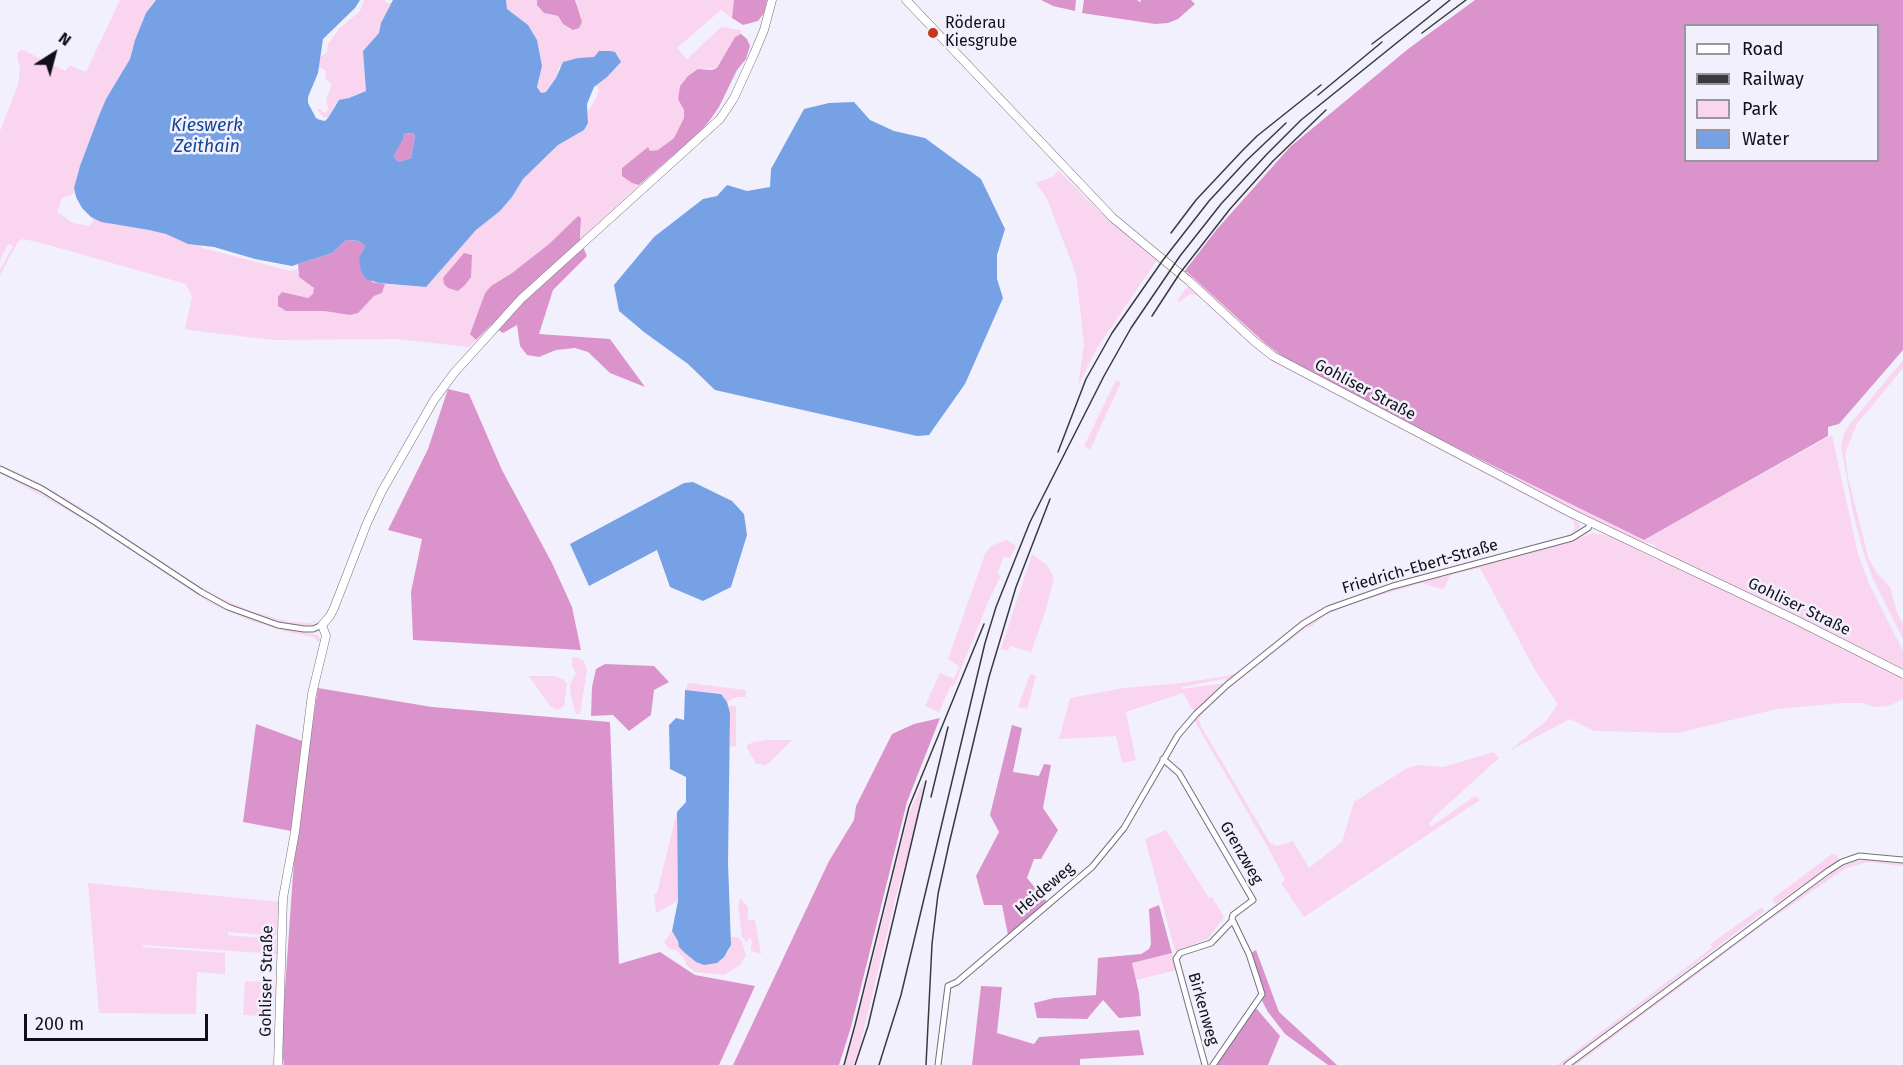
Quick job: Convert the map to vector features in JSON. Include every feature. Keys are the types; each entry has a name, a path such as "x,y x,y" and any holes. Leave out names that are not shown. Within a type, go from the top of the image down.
{"street":[{"path":"0,469 42,489 228,607 278,625 313,629 322,625 334,608 351,560 382,491 441,388 521,299 720,119 734,98 751,62 764,30 772,0"},
{"name":"Gohliser Straße","path":"906,0 1113,218 1195,286 1263,349 1303,373 1591,523 1786,614 1903,674"},
{"name":"Friedrich-Ebert-Straße","path":"1146,788 1184,727 1212,698 1314,617 1337,606 1393,586 1572,537 1588,528 1591,523"},
{"name":"Gohliser Straße","path":"278,1065 283,898 295,832 312,694 326,636 322,625"},
{"name":"Grenzweg","path":"1163,759 1179,773 1253,900 1233,915 1232,921"},
{"name":"Heideweg","path":"938,1065 948,986 957,982 1092,867 1124,828 1146,788"},
{"path":"1566,1065 1764,917 1842,862 1859,856 1903,860"},
{"path":"1213,1065 1262,994 1249,954 1232,921"},
{"name":"Birkenweg","path":"1205,1065 1176,959 1180,953 1211,943 1232,921"}],"green space":[{"path":"120,0 156,0 146,13 130,59 98,117 80,166 74,188 75,193 62,198 57,212 73,223 90,226 94,218 111,224 166,234 188,244 199,245 290,271 297,269 299,277 314,288 313,294 286,311 324,311 350,315 374,296 382,293 385,284 426,287 476,230 500,211 523,179 558,145 584,130 588,123 588,112 599,90 596,85 620,64 606,52 599,51 594,57 578,58 559,67 556,78 546,92 541,93 537,87 542,66 537,40 528,25 507,9 506,0 537,0 537,5 549,15 558,16 563,24 577,3 575,0 734,0 732,18 721,10 677,48 687,59 721,27 741,30 741,34 735,37 717,68 698,69 678,98 685,110 684,118 674,138 658,150 650,151 647,148 622,168 632,183 639,185 580,240 582,229 578,216 549,244 491,286 485,293 470,333 476,340 469,347 397,339 273,340 188,330 185,328 192,297 186,284 38,242 22,239 18,242 0,275 0,270 13,246 8,244 0,260 0,131 18,85 20,69 17,54 23,50 65,71 70,65 86,72"},
{"path":"364,0 384,0 391,3 381,23 379,33 363,51 366,91 336,103 328,118 323,117 317,110 327,112 326,99 332,84 325,79 324,69 318,67 321,56 327,53 328,44 340,28 360,11"},
{"path":"1058,170 1099,211 1157,260 1097,348 1078,386 1084,344 1076,274 1047,199 1036,183 1054,176"},
{"path":"1184,272 1187,272 1266,344 1285,358 1435,437 1644,540 1832,435 1858,554 1868,581 1903,651 1903,670 1656,549 1655,545 1637,540 1593,520 1284,359 1265,346"},
{"path":"1191,287 1282,366 1569,516 1580,524 1580,528 1568,536 1400,582 1319,611 1229,680 1223,679 1182,687 1182,689 1225,683 1194,712 1183,693 1126,712 1136,760 1122,763 1116,736 1059,739 1070,698 1124,688 1227,676 1238,672 1305,617 1330,604 1403,579 1568,535 1575,529 1574,521 1569,518 1271,361 1197,295 1190,294 1179,302 1177,301 1186,288"},
{"path":"1903,360 1903,368 1857,424 1845,453 1848,477 1869,560 1890,587 1903,624 1903,639 1873,579 1864,555 1853,513 1841,446 1849,425"},
{"path":"1116,380 1121,382 1090,450 1084,446"},
{"path":"0,464 32,479 82,508 189,579 88,513"},
{"path":"0,473 92,523 212,603 268,625 317,635 322,641 318,642 314,637 287,632 248,620 211,604 92,524"},
{"path":"1593,533 1611,536 1657,560 1661,557 1903,677 1903,699 1889,706 1876,707 1862,703 1842,703 1777,709 1678,733 1594,731 1570,719 1509,751 1546,721 1558,704 1536,672 1480,568 1451,575 1444,588 1441,589 1422,583 1354,603 1399,587 1554,546"},
{"path":"1006,540 1016,546 1010,558 1004,556 997,574 1001,576 954,686 951,685 939,712 925,706 940,673 954,679 959,666 948,659 985,554 991,546"},
{"path":"1032,554 1047,565 1054,578 1045,613 1031,652 1010,646 1008,651 1001,649"},
{"path":"197,584 250,611 290,622 311,623 319,619 311,625 291,625 259,616 222,601"},
{"path":"1354,603 1324,616 1312,626 1304,629 1228,689 1199,719 1270,843 1277,846 1293,841 1309,868 1342,842 1354,802 1407,768 1419,765 1443,767 1494,752 1499,758 1429,824 1432,826 1475,796 1480,800 1304,917 1281,883 1285,880 1266,844 1194,720 1227,687 1308,624 1326,613"},
{"path":"572,657 584,661 587,670 580,714 576,714 571,697 570,684 576,673 572,666"},
{"path":"1030,674 1036,676 1027,709 1018,707"},
{"path":"529,676 553,676 563,679 567,684 564,706 558,710 550,706"},
{"path":"688,683 746,690 746,697 737,697 727,702 721,693 685,690"},
{"path":"727,706 736,706 736,747 730,746 730,713"},
{"path":"792,740 764,766 756,764 746,746 753,742"},
{"path":"924,780 917,819 859,1049 853,1065 845,1065 911,808"},
{"path":"677,812 678,901 656,913 654,895 657,893"},
{"path":"1166,830 1209,898 1212,897 1224,917 1208,939 1175,951 1145,839"},
{"path":"1832,854 1837,855 1839,860 1776,904 1772,899"},
{"path":"1868,859 1903,863 1903,866 1868,862 1846,868 1767,922 1576,1065 1571,1065 1833,872 1851,862"},
{"path":"88,883 279,902 276,936 228,932 228,935 276,939 277,954 143,945 143,947 225,953 225,974 197,972 196,1014 99,1013"},
{"path":"740,898 748,907 748,920 755,920 761,954 751,951 752,940 749,938 747,943 742,937 738,905"},
{"path":"1762,907 1765,911 1562,1065 1557,1065 1704,954 1712,947 1710,944"},
{"path":"672,931 679,941 679,947 696,962 724,957 730,949 731,937 737,937 742,941 746,956 740,965 724,975 695,972 686,965 684,958 676,950 669,949 664,942"},
{"path":"1172,953 1177,970 1136,980 1132,963"},
{"path":"245,981 275,983 273,1017 243,1015"}],"shaded area":[{"path":"537,0 575,0 582,22 579,28 573,30 563,24 558,16 544,13 537,5"},
{"path":"734,0 767,0 764,13 758,21 743,25 732,18"},
{"path":"1041,0 1076,0 1075,11 1053,6"},
{"path":"1084,0 1137,0 1140,2 1141,0 1191,0 1195,4 1178,19 1155,24 1082,13"},
{"path":"1475,0 1903,0 1903,350 1839,424 1828,427 1828,436 1644,540 1435,437 1285,358 1266,344 1187,272 1184,272 1217,229 1290,147 1408,49"},
{"path":"741,34 750,46 746,59 737,70 710,120 699,133 639,185 622,176 622,168 648,147 650,151 658,150 674,138 684,118 684,110 678,99 680,86 698,69 717,68 735,37"},
{"path":"413,133 415,136 411,158 399,162 394,155 403,134"},
{"path":"578,216 581,218 580,240 587,256 553,290 539,334 610,339 645,387 610,373 588,352 575,348 556,350 539,357 527,355 520,346 517,325 503,333 491,325 476,340 470,334 485,293 491,286 549,244"},
{"path":"346,240 359,241 365,246 361,254 372,282 385,284 382,293 374,296 358,313 350,315 324,311 286,311 278,306 278,297 282,292 308,298 313,294 314,288 299,277 298,264 332,253"},
{"path":"464,253 472,255 471,277 458,291 448,288 443,278"},
{"path":"448,389 469,394 502,470 552,563 572,607 581,650 413,640 411,592 422,539 388,530 428,449"},
{"path":"605,664 654,666 669,682 654,690 651,715 629,731 613,715 591,716 592,687 596,669"},
{"path":"318,688 432,707 610,722 619,964 660,952 695,975 755,986 719,1065 284,1065 281,1045 296,832"},
{"path":"940,718 907,802 851,1027 839,1065 733,1065 829,861 854,820 856,806 892,734 914,724"},
{"path":"256,724 302,741 291,831 243,822"},
{"path":"1012,725 1022,728 1013,772 1039,776 1044,764 1051,765 1043,808 1058,830 1041,859 1034,859 1027,878 1047,902 1008,935 1002,905 984,905 976,876 999,832 990,815"},
{"path":"1159,905 1172,953 1132,963 1139,993 1141,1016 1119,1018 1103,1000 1087,1019 1037,1018 1034,1003 1054,998 1096,995 1098,958 1141,954 1149,949 1151,944 1149,909"},
{"path":"1256,950 1279,1012 1337,1065 1328,1065 1285,1034 1268,1012 1262,1001 1264,994 1251,953"},
{"path":"981,986 1002,987 997,1033 1034,1044 1039,1037 1139,1030 1144,1055 1080,1059 1080,1065 972,1065"},
{"path":"1256,1008 1280,1036 1268,1065 1216,1065"}],"water":[{"name":"Kieswerk Zeithain","path":"156,0 360,0 355,8 323,39 318,73 308,97 308,103 316,118 325,121 339,100 366,91 363,51 379,33 381,23 393,0 506,0 507,9 528,25 537,40 542,66 537,87 541,93 546,92 556,78 563,62 594,57 599,51 610,51 615,52 621,62 594,87 587,104 588,123 584,130 558,145 523,179 500,211 476,230 426,287 379,283 366,279 361,271 359,258 365,246 359,241 346,240 332,253 292,266 255,259 214,247 188,244 166,234 149,230 101,222 91,217 82,208 74,188 80,166 106,99 130,59 146,13","holes":["413,133 415,136 411,158 399,162 394,155 403,139 403,134"]},
{"path":"854,102 870,120 894,131 925,138 981,179 1005,229 997,255 997,279 1003,298 965,384 929,435 917,436 715,390 688,364 619,311 614,285 654,237 703,199 717,196 727,185 747,191 770,187 771,169 804,109 829,103"},
{"path":"693,482 732,501 744,514 747,535 731,587 703,601 670,587 657,550 589,586 570,544 684,483"},
{"path":"685,690 721,694 727,702 730,713 728,863 731,945 724,957 717,963 704,965 696,962 679,947 672,931 678,901 677,812 686,802 686,777 670,769 669,725 676,718 684,720"}],"railway":[{"path":"1372,44 1430,0"},
{"path":"879,1065 901,995 985,643 996,607 1030,522 1104,376 1131,328 1180,256 1221,204 1267,154 1301,120 1450,0"},
{"path":"1422,33 1466,0"},
{"path":"1318,95 1382,42"},
{"path":"1171,233 1196,200 1257,136 1321,85"},
{"path":"1152,316 1180,273 1230,209 1273,161 1326,110"},
{"path":"1058,452 1086,379 1112,333 1163,260 1209,201 1286,123"},
{"path":"926,1065 932,944 938,894 989,677 1016,587 1050,499"},
{"path":"844,1065 909,807 984,624"},
{"path":"931,797 948,727"},
{"path":"855,1065 868,1026 926,781"}],"place":[{"name":"Röderau Kiesgrube","path":"933,33"}]}
